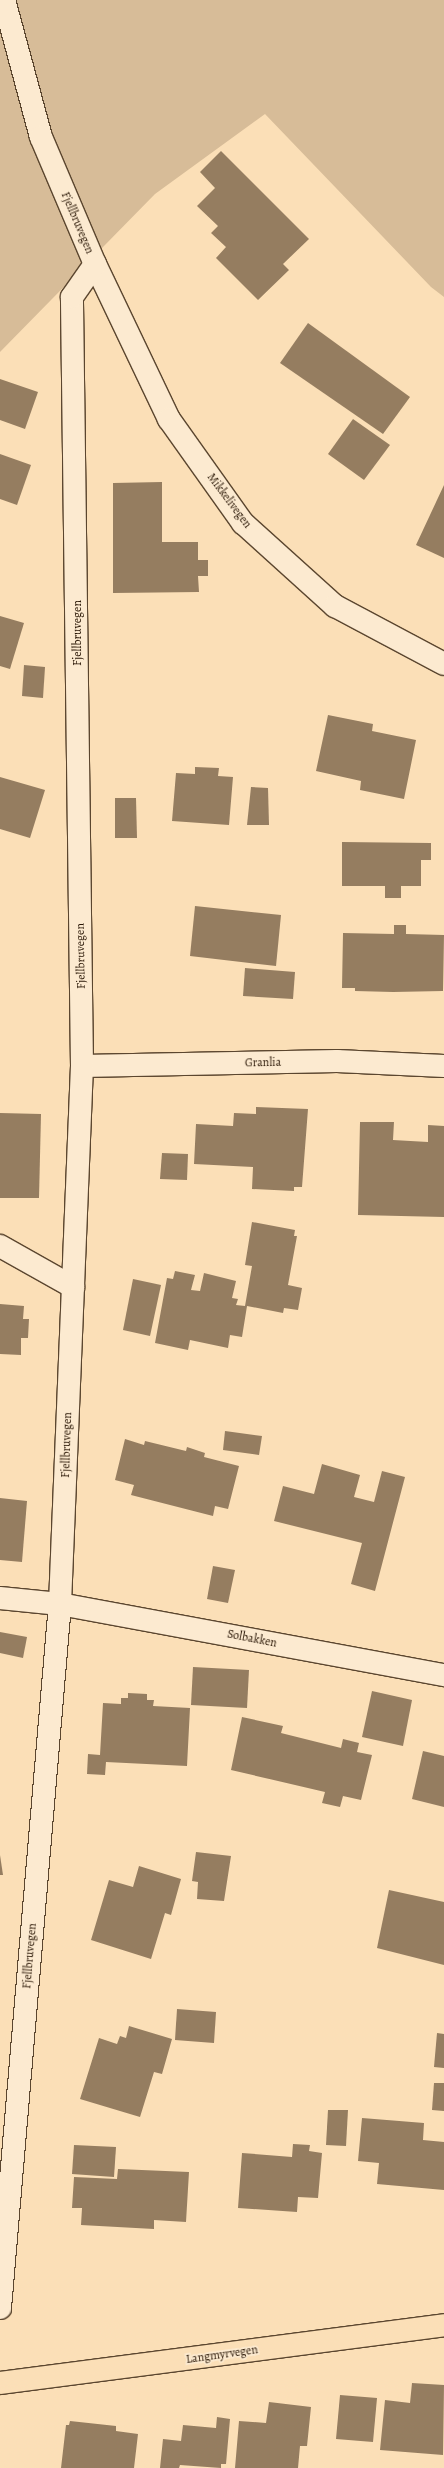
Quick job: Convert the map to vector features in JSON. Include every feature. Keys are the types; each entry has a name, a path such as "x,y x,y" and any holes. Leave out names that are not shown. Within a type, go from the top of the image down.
{"main road":[{"name":"Langmyrvegen","path":"0,2383 444,2325"}],"street":[{"name":"Fjellbruvegen","path":"0,2308 60,1604 82,1066 72,298 95,264 41,137 4,0"},
{"name":"Mikkelivegen","path":"95,264 169,419 243,523 335,606 444,664"},
{"name":"Granlia","path":"82,1066 337,1061 444,1066"},
{"path":"0,1246 73,1287"},
{"path":"0,1598 60,1604"},
{"name":"Solbakken","path":"60,1604 444,1675"}],"shaded area":[{"path":"0,0 444,0 444,297 431,287 265,114 155,194 0,352"}],"building":[{"path":"221,151 309,239 283,264 289,270 258,300 216,258 226,247 211,233 218,226 197,206 215,188 200,172"},
{"path":"308,323 410,397 383,434 280,363"},
{"path":"0,379 38,392 25,429 0,420"},
{"path":"353,419 390,445 364,480 328,454"},
{"path":"0,454 31,465 17,505 0,499"},
{"path":"162,482 162,542 198,542 198,560 208,560 208,576 198,576 199,592 113,593 113,483"},
{"path":"444,485 444,558 416,545"},
{"path":"0,616 24,623 10,669 0,666"},
{"path":"24,665 45,667 43,698 22,696"},
{"path":"328,715 373,724 372,731 416,740 404,799 360,790 361,781 316,771"},
{"path":"195,767 219,768 218,776 233,777 229,825 172,821 176,773 195,774"},
{"path":"0,777 45,790 30,838 0,829"},
{"path":"251,787 268,788 269,825 247,825"},
{"path":"115,798 136,798 137,838 115,838"},
{"path":"342,842 431,843 431,860 421,860 421,886 401,886 401,898 385,898 385,886 342,886"},
{"path":"195,906 281,915 276,966 190,956"},
{"path":"394,925 406,925 406,934 444,935 443,991 355,991 355,988 342,988 343,933 394,934"},
{"path":"245,968 295,972 293,999 243,996"},
{"path":"256,1107 308,1109 302,1187 294,1187 294,1191 252,1189 253,1167 194,1164 196,1124 233,1126 234,1113 256,1114"},
{"path":"0,1113 41,1114 39,1198 0,1198"},
{"path":"360,1122 394,1122 393,1140 428,1142 428,1125 444,1126 444,1217 358,1215"},
{"path":"162,1153 188,1154 187,1180 160,1179"},
{"path":"252,1222 295,1230 294,1236 297,1236 288,1285 302,1288 298,1310 284,1308 283,1313 247,1306 242,1337 230,1335 228,1348 190,1340 188,1350 155,1343 167,1278 173,1279 175,1271 195,1275 191,1290 200,1291 204,1273 236,1281 232,1298 238,1299 236,1305 245,1306 252,1266 245,1265"},
{"path":"133,1279 161,1285 150,1336 123,1330"},
{"path":"0,1304 24,1306 23,1319 29,1319 28,1338 21,1338 21,1355 0,1354"},
{"path":"225,1431 262,1436 259,1455 223,1450"},
{"path":"125,1439 144,1445 145,1441 186,1451 187,1447 205,1453 204,1457 239,1466 228,1509 215,1506 213,1516 131,1495 134,1485 115,1480"},
{"path":"322,1464 360,1475 354,1497 374,1502 382,1471 405,1477 375,1591 351,1584 362,1543 274,1521 283,1486 314,1494"},
{"path":"0,1498 27,1501 22,1562 0,1560"},
{"path":"213,1566 235,1570 228,1603 207,1599"},
{"path":"0,1632 27,1637 23,1658 0,1653"},
{"path":"193,1667 249,1670 247,1708 191,1705"},
{"path":"372,1691 412,1700 403,1746 362,1737"},
{"path":"128,1693 147,1694 147,1700 154,1700 153,1706 190,1708 187,1766 106,1762 105,1775 87,1774 88,1754 100,1755 103,1703 121,1704 121,1698 128,1698"},
{"path":"242,1717 283,1726 281,1733 341,1748 343,1739 359,1743 357,1752 372,1755 361,1800 343,1796 340,1807 322,1803 325,1792 231,1770"},
{"path":"423,1751 444,1756 444,1807 412,1799"},
{"path":"196,1852 231,1856 224,1901 197,1899 198,1882 192,1881"},
{"path":"0,1855 3,1875 0,1875"},
{"path":"139,1866 181,1879 171,1915 165,1913 151,1959 91,1940 109,1880 133,1887"},
{"path":"389,1890 444,1902 444,1965 377,1948"},
{"path":"177,2009 216,2012 214,2043 175,2040"},
{"path":"129,2026 172,2039 162,2074 154,2072 140,2117 80,2099 99,2038 117,2044 120,2036 126,2038"},
{"path":"437,2033 444,2034 444,2068 434,2067"},
{"path":"434,2083 444,2083 444,2111 432,2110"},
{"path":"328,2110 348,2110 346,2146 326,2145"},
{"path":"362,2118 424,2123 423,2140 444,2142 444,2190 377,2184 379,2163 358,2161"},
{"path":"293,2144 310,2145 309,2151 322,2153 318,2198 298,2197 297,2212 238,2208 242,2153 292,2157"},
{"path":"74,2145 116,2147 114,2177 72,2174"},
{"path":"118,2169 189,2172 186,2222 154,2220 154,2229 81,2225 82,2208 72,2208 74,2177 117,2179"},
{"path":"412,2383 444,2385 443,2455 380,2450 385,2400 410,2403"},
{"path":"340,2395 377,2398 373,2442 336,2439"},
{"path":"269,2402 311,2407 307,2446 300,2446 298,2468 235,2468 239,2421 266,2423"},
{"path":"217,2417 230,2419 226,2464 221,2464 221,2468 180,2465 179,2468 160,2468 163,2439 181,2441 183,2425 216,2428"},
{"path":"70,2421 116,2426 116,2431 138,2434 134,2468 61,2468 66,2425 69,2425"}]}
